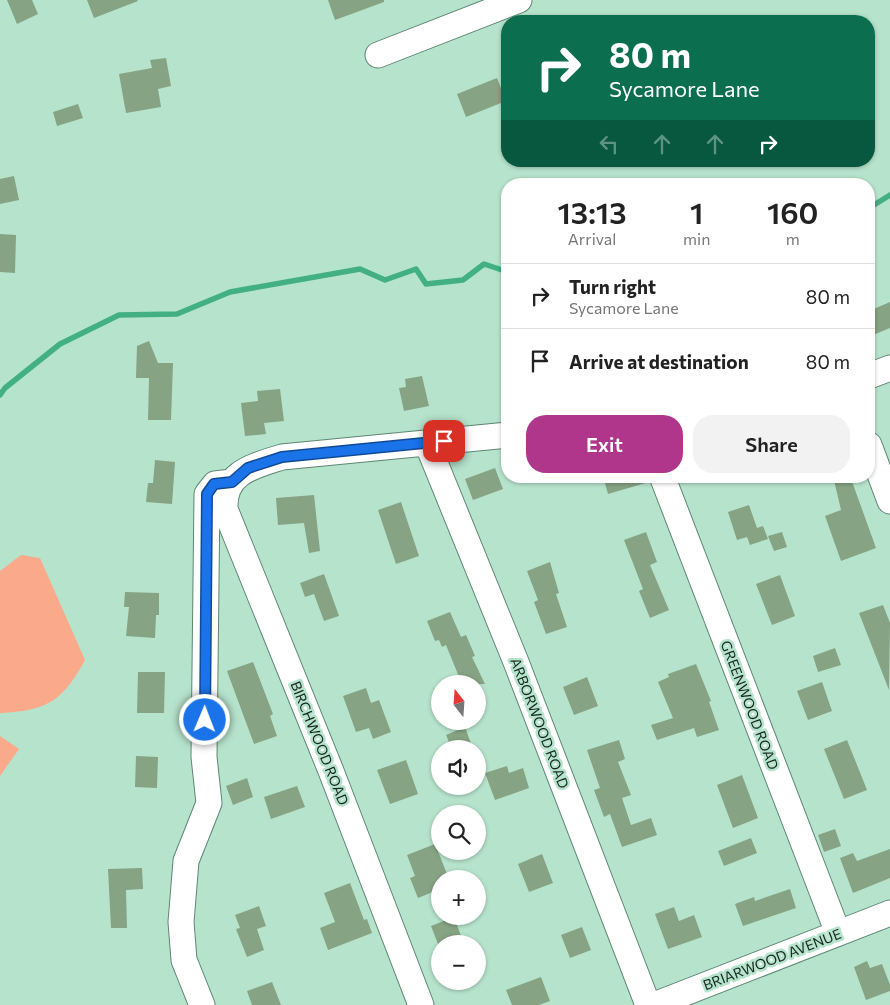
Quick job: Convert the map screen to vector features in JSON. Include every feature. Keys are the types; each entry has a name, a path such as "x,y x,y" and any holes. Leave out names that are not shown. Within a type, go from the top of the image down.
{"street":[{"path":"378,55 518,0"},
{"path":"875,374 890,368"},
{"path":"202,1005 184,960 181,922 186,861 208,803 204,757 207,494 214,484 232,482 248,468 282,457 501,436"},
{"name":"ARBORWOOD ROAD","path":"427,443 516,662 648,1005"},
{"path":"875,461 890,500"},
{"name":"BIRCHWOOD ROAD","path":"232,482 225,500 225,509 331,771 421,1005"},
{"name":"GREENWOOD ROAD","path":"665,483 838,934"},
{"name":"BRIARWOOD AVENUE","path":"654,1005 890,913"}],"shaded area":[{"path":"21,555 40,558 85,660 62,694 53,700 32,709 0,713 0,571"},
{"path":"0,736 19,749 0,776"}],"building":[{"path":"7,0 32,0 38,14 17,24"},
{"path":"87,0 137,0 138,1 94,18"},
{"path":"328,0 384,0 384,2 335,20"},
{"path":"166,58 171,86 158,89 161,107 126,113 119,74 152,68 150,60"},
{"path":"497,78 501,88 501,103 466,117 457,94"},
{"path":"78,104 83,118 57,126 53,112"},
{"path":"14,176 19,200 0,204 0,179"},
{"path":"0,234 16,235 15,273 0,272"},
{"path":"890,302 890,328 875,334 875,308"},
{"path":"149,341 158,363 173,363 171,420 148,420 149,378 136,378 137,346"},
{"path":"422,376 429,406 404,411 399,388 406,387 405,379"},
{"path":"280,389 284,421 264,423 266,434 245,436 241,403 258,401 257,391"},
{"path":"155,460 175,462 172,504 146,502 148,483 153,483"},
{"path":"495,468 503,489 473,500 465,479"},
{"path":"605,483 646,483 608,494"},
{"path":"835,483 853,483 876,548 841,561 825,516 841,510"},
{"path":"314,495 320,551 309,553 304,523 278,525 276,498"},
{"path":"401,502 419,556 396,564 378,510"},
{"path":"749,505 757,528 763,526 768,539 750,545 747,537 737,540 728,512"},
{"path":"646,532 657,562 650,565 669,610 650,618 639,591 643,589 624,540"},
{"path":"782,532 787,547 774,551 768,536"},
{"path":"550,562 559,593 556,594 567,627 546,634 534,602 538,600 527,571"},
{"path":"324,574 339,616 324,621 314,594 305,597 300,583"},
{"path":"780,575 795,616 772,625 756,584"},
{"path":"125,592 159,593 159,615 156,615 155,638 126,636 129,607 124,607"},
{"path":"883,605 890,623 889,690 859,613"},
{"path":"450,612 461,637 466,635 475,656 472,657 481,675 458,675 446,645 442,647 439,640 435,641 427,621"},
{"path":"835,648 841,665 818,672 813,656"},
{"path":"253,662 273,714 270,716 277,736 254,744 227,671"},
{"path":"696,664 711,701 709,702 719,730 697,737 694,728 657,740 651,725 673,718 658,682 669,677 668,674"},
{"path":"138,672 165,672 164,713 137,713"},
{"path":"587,677 598,706 574,715 563,687"},
{"path":"822,682 832,711 808,720 797,691"},
{"path":"366,688 371,703 379,700 391,732 373,739 369,728 356,732 343,696"},
{"path":"458,730 466,730 470,740 448,740 446,735"},
{"path":"619,740 625,759 618,762 631,795 622,798 631,825 651,818 657,835 622,847 610,814 604,817 594,790 600,788 587,750"},
{"path":"847,740 867,790 844,799 824,749"},
{"path":"136,756 158,757 157,788 135,787"},
{"path":"406,760 418,794 390,804 377,770"},
{"path":"507,766 509,773 523,768 529,788 495,800 486,773"},
{"path":"742,775 758,818 733,828 717,785"},
{"path":"247,778 253,797 233,805 226,786"},
{"path":"297,786 305,807 271,819 264,797"},
{"path":"835,829 841,846 824,852 818,835"},
{"path":"751,838 757,853 724,866 718,851"},
{"path":"431,846 431,860 441,860 445,870 431,870 431,893 418,898 410,878 415,876 407,855"},
{"path":"890,849 890,878 853,893 840,858 853,853 857,861"},
{"path":"542,854 553,883 529,892 518,864"},
{"path":"142,868 143,889 126,890 127,928 111,928 108,869"},
{"path":"350,883 364,920 367,919 372,933 328,950 320,928 335,922 324,893"},
{"path":"790,889 796,908 743,926 735,904 754,897 755,901"},
{"path":"259,906 266,926 257,929 264,950 247,957 236,929 240,928 235,915"},
{"path":"674,907 679,921 694,915 702,937 668,949 655,914"},
{"path":"457,925 461,935 434,935 431,926"},
{"path":"582,927 591,950 570,958 561,935"},
{"path":"867,961 870,968 882,964 890,985 890,991 866,1000 854,967"},
{"path":"541,977 550,1001 539,1005 512,1005 506,990"},
{"path":"272,982 281,1005 252,1005 247,991"}],"waterway":[{"path":"875,204 890,195"},
{"path":"0,395 5,388 60,344 119,315 177,314 230,292 360,269 385,280 416,269 426,284 463,280 484,264 501,270"}],"route":[{"path":"205,720 207,494 214,484 232,482 248,468 282,457 444,441"}]}
